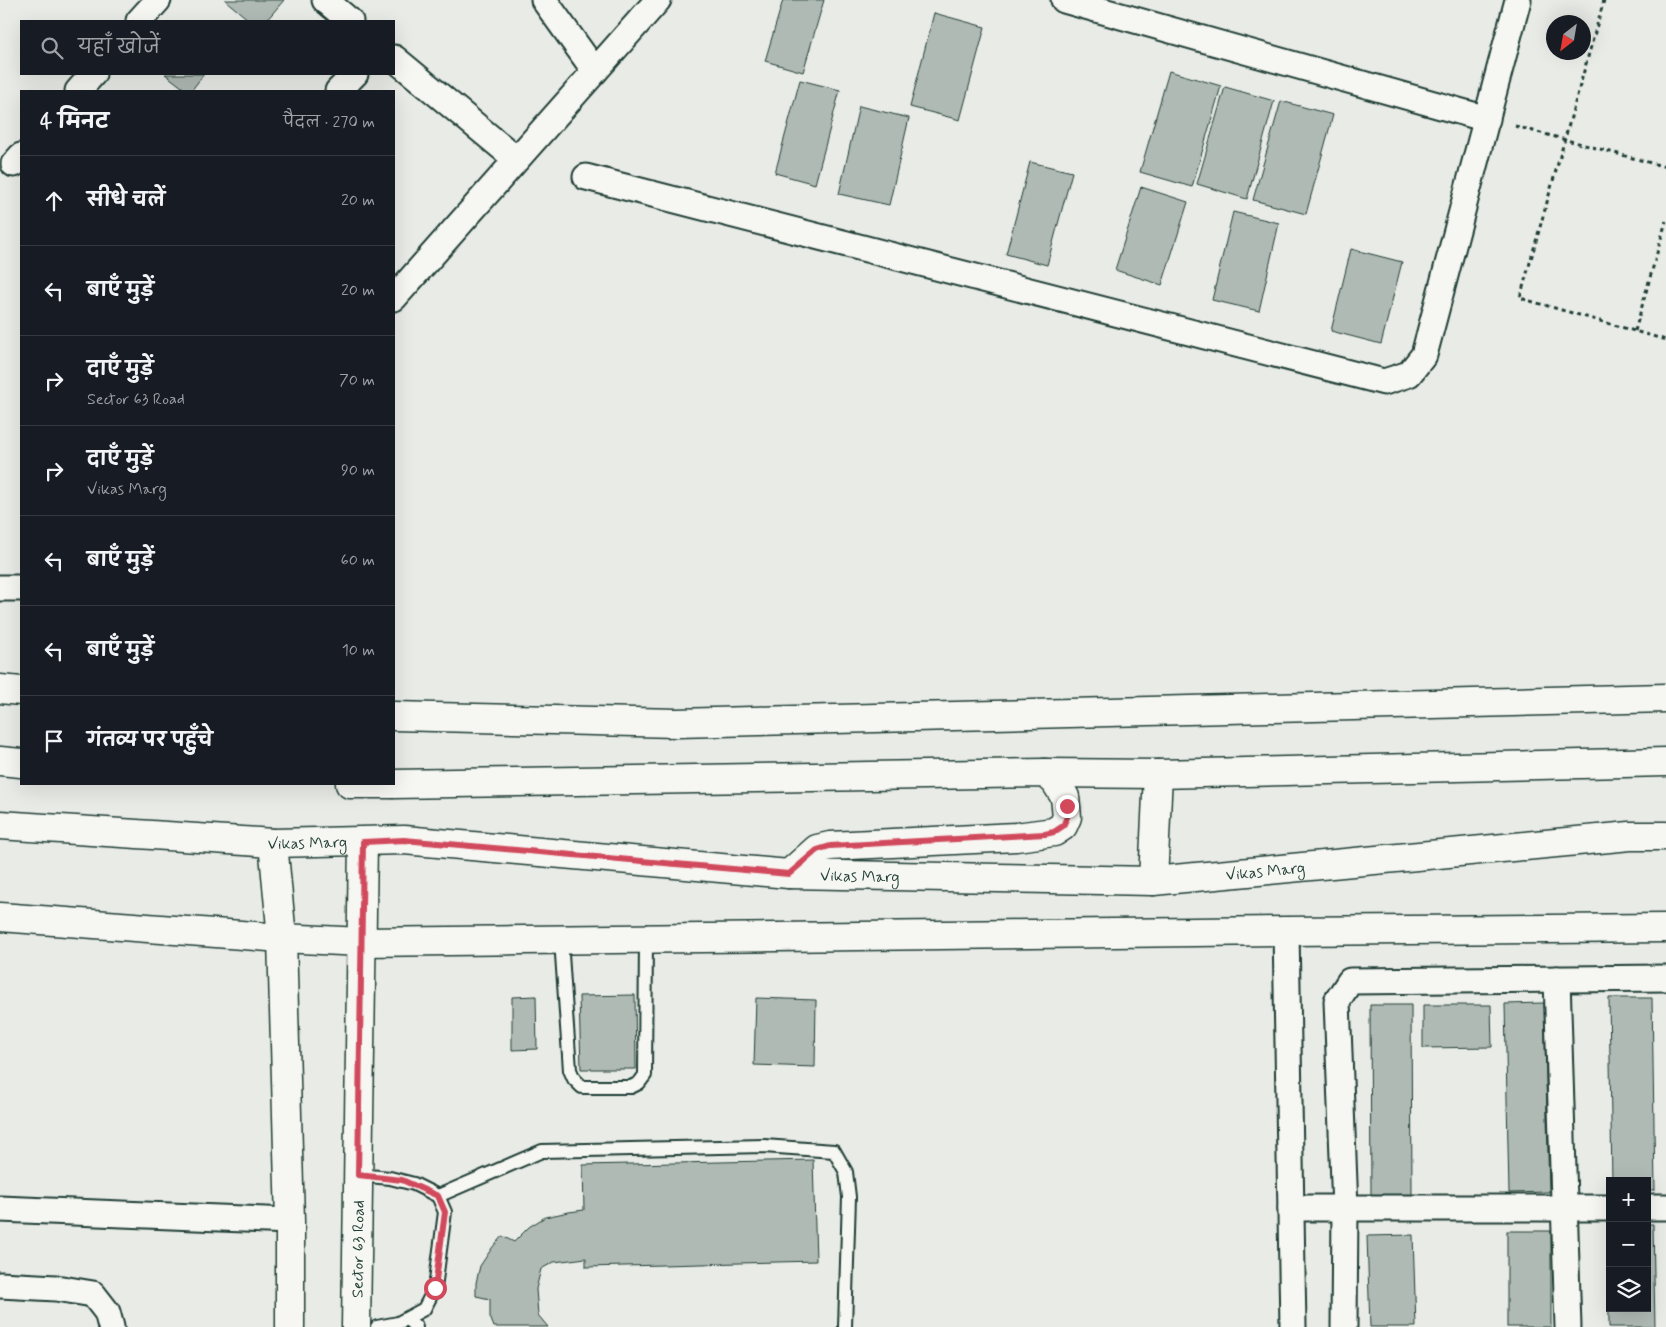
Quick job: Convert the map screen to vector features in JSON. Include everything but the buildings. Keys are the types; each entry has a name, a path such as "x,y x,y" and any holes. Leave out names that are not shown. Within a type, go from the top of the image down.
{"street":[{"path":"140,20 158,0"},
{"path":"325,0 349,20"},
{"path":"544,0 595,71"},
{"path":"395,297 658,0"},
{"path":"1064,0 1487,119"},
{"path":"586,177 1384,382 1409,374 1424,355 1518,0"},
{"path":"395,59 516,159"},
{"path":"79,90 92,75"},
{"path":"339,90 354,75"},
{"path":"0,588 20,588"},
{"path":"0,689 20,691"},
{"path":"395,716 676,723 1666,698"},
{"path":"0,761 20,763"},
{"path":"395,784 1045,773 1158,774 1666,762"},
{"path":"789,874 817,850 830,846 1016,837 1054,832 1063,826 1067,817 1065,797 1055,781 1045,773"},
{"path":"1153,882 1158,774"},
{"name":"Vikas Marg","path":"0,825 273,843 404,840 789,874 1153,882 1630,836 1666,836"},
{"path":"1630,836 1666,850"},
{"name":"Sector 63 Road","path":"356,1327 363,842"},
{"path":"273,843 282,938 290,1221 290,1327"},
{"path":"0,917 361,942 1666,928"},
{"path":"1286,931 1293,1327"},
{"path":"1344,1327 1346,1209 1337,1001 1350,981 1666,978"},
{"path":"1557,979 1568,1327"},
{"path":"1651,1207 1666,1207"},
{"path":"1291,1208 1606,1208"},
{"path":"0,1209 290,1221"},
{"path":"0,1285 56,1288 93,1294 107,1312 111,1327"}],"lane":[{"path":"561,940 570,1070 574,1079 582,1087 631,1087 639,1083 645,1075 646,939"},
{"path":"438,1196 542,1151 764,1146 834,1151 846,1172 848,1197 846,1327"},
{"path":"358,1175 402,1180 438,1196 445,1212 435,1288 424,1309 412,1323 398,1323 377,1327"}],"path":[{"path":"1604,0 1520,298 1666,340"},
{"path":"1487,119 1666,167"},
{"path":"1635,331 1666,221"}],"route":[{"path":"435,1288 445,1212 438,1196 402,1180 358,1175 363,842 404,840 789,874 817,850 830,846 1016,837 1054,832 1063,826 1067,817 1067,806"}]}
